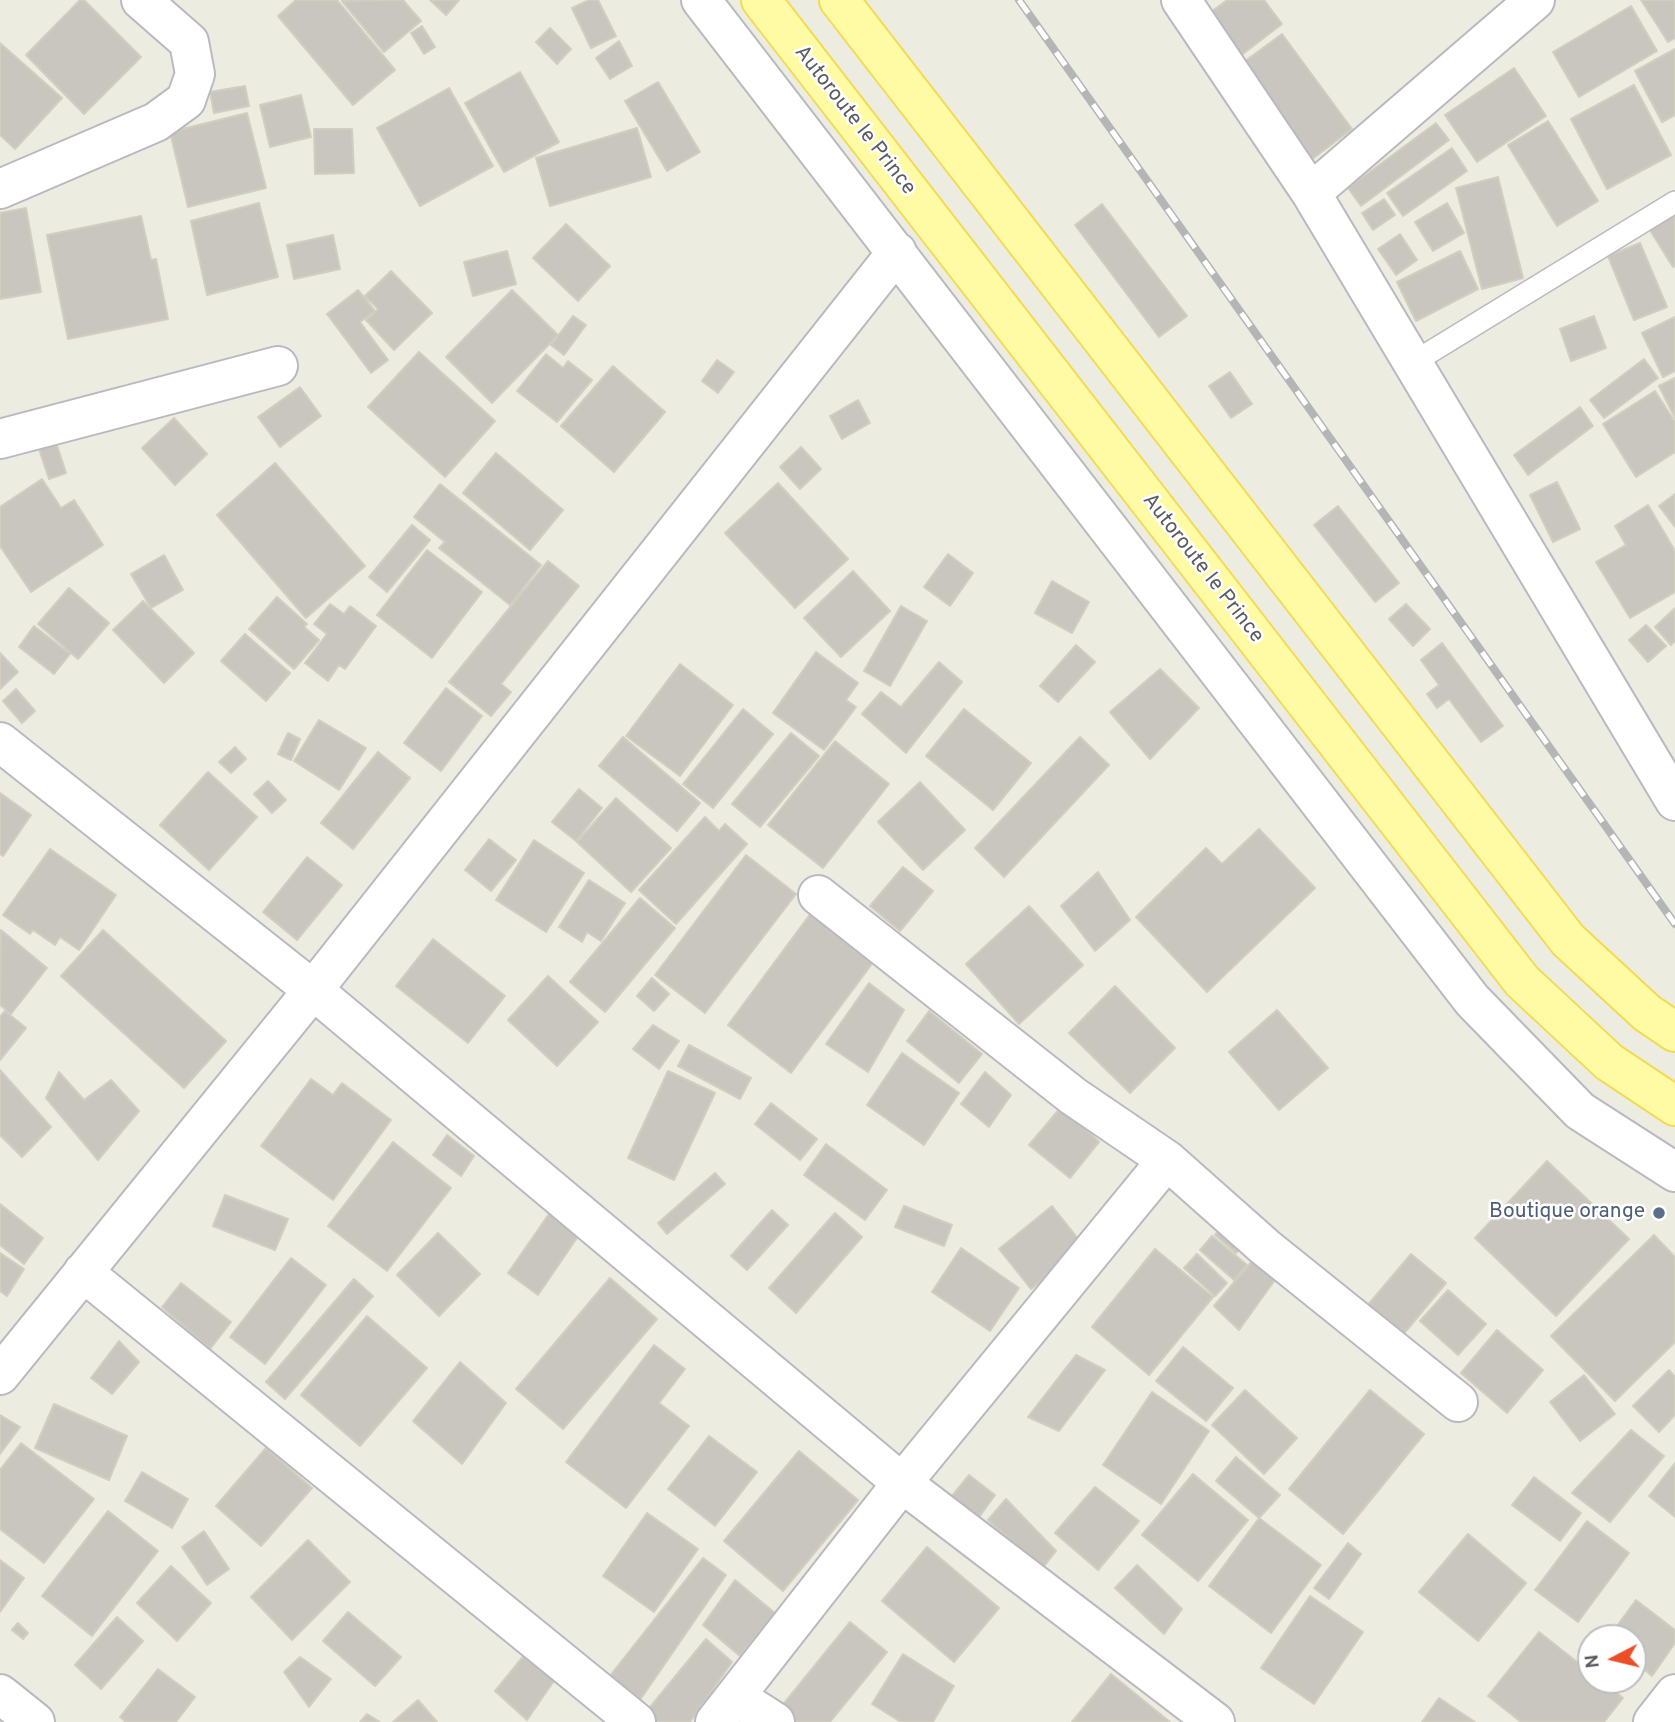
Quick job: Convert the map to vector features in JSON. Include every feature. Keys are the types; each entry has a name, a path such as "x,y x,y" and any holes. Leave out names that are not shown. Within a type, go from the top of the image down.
{"main road":[{"name":"Autoroute le Prince","path":"761,0 1522,981 1609,1062 1675,1105"},
{"path":"839,0 1568,940 1647,1013 1675,1032"}],"street":[{"path":"0,189 156,122 186,100 195,74 189,42 141,0"},
{"path":"701,0 1472,1000 1580,1111 1675,1172"},
{"path":"1181,0 1311,193 1675,801"},
{"path":"1311,193 1535,0"},
{"path":"0,1375 313,990 897,252"},
{"path":"0,439 278,366"},
{"path":"0,742 313,990 902,1483 1215,1722"},
{"path":"818,895 1073,1096 1167,1160 1265,1247 1458,1402"},
{"path":"775,1722 725,1709 902,1483 1167,1160"},
{"path":"83,1272 636,1722"},
{"path":"1653,1722 1675,1693"},
{"path":"0,1694 34,1722"}],"lane":[{"path":"1414,362 1675,202"}],"building":[{"path":"80,0 84,0 141,57 84,114 26,55"},
{"path":"296,0 337,0 395,70 353,105 278,16"},
{"path":"403,0 421,21 384,52 342,1"},
{"path":"430,0 459,0 446,15"},
{"path":"589,0 598,0 616,36 591,48 572,8"},
{"path":"1227,0 1264,0 1282,24 1235,60 1203,18"},
{"path":"1641,0 1675,0 1675,38 1668,42"},
{"path":"1631,6 1657,51 1579,97 1553,52"},
{"path":"422,26 435,47 424,54 411,33"},
{"path":"550,28 571,49 557,64 536,42"},
{"path":"1282,34 1352,129 1311,160 1241,64"},
{"path":"619,41 632,66 610,79 596,58"},
{"path":"0,43 62,98 15,149 0,135"},
{"path":"1675,49 1675,115 1662,122 1635,71"},
{"path":"1514,68 1546,116 1477,162 1445,115"},
{"path":"520,72 559,142 504,172 465,103"},
{"path":"658,82 700,152 667,171 625,101"},
{"path":"1634,85 1671,155 1607,189 1571,119"},
{"path":"245,86 249,106 214,113 210,92"},
{"path":"449,88 493,166 420,206 377,128"},
{"path":"301,95 311,137 270,147 260,105"},
{"path":"247,113 266,188 188,207 170,132"},
{"path":"1548,121 1598,201 1557,226 1508,145"},
{"path":"1436,123 1449,140 1361,206 1348,188"},
{"path":"637,128 651,177 550,206 536,158"},
{"path":"314,129 352,129 354,173 315,174"},
{"path":"1452,148 1467,171 1403,216 1387,193"},
{"path":"1498,177 1523,278 1482,289 1456,188"},
{"path":"1384,199 1395,215 1373,230 1362,213"},
{"path":"259,203 278,277 207,295 191,221"},
{"path":"1447,203 1464,233 1433,251 1415,222"},
{"path":"1102,204 1187,316 1159,337 1075,225"},
{"path":"26,208 41,292 0,299 0,213"},
{"path":"1675,210 1675,266 1673,267 1648,227"},
{"path":"141,216 151,260 156,259 168,319 68,339 47,235"},
{"path":"566,224 610,266 578,301 533,258"},
{"path":"1400,234 1417,260 1396,275 1378,249"},
{"path":"333,235 340,269 294,279 287,245"},
{"path":"1640,243 1667,307 1634,320 1608,256"},
{"path":"507,251 516,284 473,296 464,262"},
{"path":"1460,251 1478,289 1416,321 1397,282"},
{"path":"391,271 432,313 394,350 366,320 378,309 365,296"},
{"path":"358,290 375,311 360,322 388,360 371,373 327,314"},
{"path":"512,290 558,335 492,403 446,357"},
{"path":"573,316 586,325 564,355 551,345"},
{"path":"1594,316 1606,348 1571,361 1560,329"},
{"path":"1675,317 1675,371 1663,377 1642,333"},
{"path":"419,352 495,421 445,477 368,407"},
{"path":"546,354 563,368 568,361 592,380 557,422 517,391"},
{"path":"1644,359 1658,378 1604,418 1590,400"},
{"path":"717,360 734,372 718,393 702,381"},
{"path":"613,366 665,412 614,472 561,426"},
{"path":"1230,372 1252,404 1231,418 1209,386"},
{"path":"1675,378 1675,418 1659,386"},
{"path":"300,387 321,416 280,447 258,417"},
{"path":"1655,391 1675,422 1675,452 1636,477 1603,424"},
{"path":"858,400 870,423 842,439 830,416"},
{"path":"1580,407 1593,426 1528,475 1514,455"},
{"path":"174,418 207,454 175,485 142,448"},
{"path":"53,433 66,473 49,479 36,440"},
{"path":"801,447 821,469 800,489 780,467"},
{"path":"496,453 563,510 530,550 463,493"},
{"path":"275,463 365,566 306,618 217,515"},
{"path":"42,479 61,508 74,500 103,545 31,592 0,546 0,507"},
{"path":"1557,482 1580,529 1553,542 1530,495"},
{"path":"778,483 848,559 795,608 725,533"},
{"path":"440,484 541,565 510,605 439,548 445,542 414,517"},
{"path":"1675,494 1675,527 1659,506"},
{"path":"1648,505 1675,551 1675,592 1630,618 1596,562 1626,545 1615,526"},
{"path":"1338,506 1399,583 1375,602 1314,525"},
{"path":"412,525 430,540 387,592 369,577"},
{"path":"427,550 482,592 432,658 377,615"},
{"path":"948,554 973,573 950,606 924,587"},
{"path":"164,555 183,590 151,608 131,574"},
{"path":"548,561 579,586 501,684 511,692 491,716 449,682"},
{"path":"853,571 890,611 841,657 804,618"},
{"path":"1052,581 1089,602 1072,633 1035,613"},
{"path":"69,588 109,623 78,659 38,624"},
{"path":"277,597 307,624 304,627 319,640 294,669 249,629"},
{"path":"143,601 194,653 164,683 113,630"},
{"path":"330,604 344,614 350,606 376,626 345,669 339,665 328,681 305,663 327,634 314,624"},
{"path":"1406,604 1430,629 1413,646 1389,619"},
{"path":"901,606 927,621 890,686 864,671"},
{"path":"1675,608 1675,641 1671,645 1655,627"},
{"path":"1646,625 1666,646 1648,662 1629,640"},
{"path":"34,626 70,654 54,674 19,647"},
{"path":"245,634 290,673 266,701 221,661"},
{"path":"1442,643 1503,726 1481,742 1449,699 1437,708 1427,694 1439,685 1421,660"},
{"path":"1076,645 1095,662 1058,702 1040,686"},
{"path":"816,652 858,683 846,700 856,707 824,750 773,713"},
{"path":"0,653 18,672 0,689"},
{"path":"939,662 962,682 906,753 862,714 881,692 901,707"},
{"path":"680,664 733,705 680,776 626,736"},
{"path":"1160,669 1199,708 1150,759 1110,712"},
{"path":"446,688 482,716 441,771 404,743"},
{"path":"16,689 35,711 22,723 3,701"},
{"path":"743,709 773,734 713,808 683,784"},
{"path":"964,709 1031,763 993,810 926,756"},
{"path":"319,720 366,748 339,790 294,761"},
{"path":"288,733 300,739 291,760 278,754"},
{"path":"791,733 819,756 760,827 732,804"},
{"path":"623,737 700,803 677,831 599,766"},
{"path":"1080,737 1109,765 1004,877 975,848"},
{"path":"835,741 889,784 823,868 768,825"},
{"path":"235,747 246,759 231,773 219,762"},
{"path":"378,752 410,778 353,849 321,823"},
{"path":"208,772 257,817 209,870 160,825"},
{"path":"268,781 286,800 272,813 254,794"},
{"path":"920,782 965,830 923,870 878,822"},
{"path":"579,789 602,808 576,841 552,822"},
{"path":"0,793 31,815 3,856 0,854"},
{"path":"616,798 671,848 631,892 577,842"},
{"path":"705,817 719,831 725,824 747,844 676,924 639,890"},
{"path":"1259,829 1315,888 1207,992 1136,917 1206,848 1222,864"},
{"path":"489,839 516,860 491,891 465,870"},
{"path":"534,840 584,873 546,932 496,900"},
{"path":"50,849 116,895 79,950 60,937 55,945 33,930 30,934 3,915"},
{"path":"746,855 796,894 705,1013 655,975"},
{"path":"307,857 342,885 297,940 263,912"},
{"path":"903,867 933,891 900,931 870,906"},
{"path":"1098,872 1130,920 1095,951 1061,906"},
{"path":"589,880 625,903 601,941 587,932 582,942 559,927"},
{"path":"640,898 675,928 605,1012 570,982"},
{"path":"1029,906 1083,965 1019,1024 966,964"},
{"path":"814,909 877,957 791,1073 728,1025"},
{"path":"1,930 47,968 11,1014 0,1005"},
{"path":"103,930 226,1041 184,1088 61,976"},
{"path":"433,939 505,996 468,1043 396,986"},
{"path":"548,976 598,1022 557,1066 508,1020"},
{"path":"652,978 669,994 654,1011 637,996"},
{"path":"869,983 904,1010 868,1072 826,1044"},
{"path":"1115,986 1175,1048 1130,1093 1069,1033"},
{"path":"1277,1010 1328,1068 1279,1110 1229,1052"},
{"path":"5,1011 26,1028 0,1060 0,1017"},
{"path":"929,1011 982,1054 959,1083 907,1041"},
{"path":"653,1025 679,1041 659,1069 633,1049"},
{"path":"689,1045 751,1078 740,1099 678,1066"},
{"path":"902,1053 959,1093 924,1145 867,1105"},
{"path":"0,1070 51,1127 22,1157 0,1135"},
{"path":"668,1071 715,1093 674,1180 628,1158"},
{"path":"59,1072 84,1100 111,1080 139,1111 98,1160 46,1098"},
{"path":"985,1072 1011,1095 989,1127 961,1104"},
{"path":"311,1079 333,1095 342,1083 391,1120 333,1200 261,1146"},
{"path":"771,1103 817,1139 800,1160 755,1124"},
{"path":"1062,1106 1099,1142 1070,1178 1029,1145"},
{"path":"447,1135 474,1156 461,1176 433,1155"},
{"path":"393,1142 451,1188 387,1271 328,1226"},
{"path":"826,1144 887,1190 865,1220 804,1175"},
{"path":"1547,1161 1629,1239 1556,1316 1475,1238"},
{"path":"715,1173 725,1184 667,1234 658,1223"},
{"path":"225,1195 288,1219 275,1250 213,1226"},
{"path":"0,1204 43,1238 24,1264 0,1245"},
{"path":"904,1206 952,1225 944,1246 895,1227"},
{"path":"1052,1206 1084,1246 1031,1289 999,1249"},
{"path":"772,1210 788,1225 747,1270 731,1256"},
{"path":"551,1211 581,1232 538,1295 508,1273"},
{"path":"835,1213 862,1237 796,1313 769,1288"},
{"path":"1225,1223 1246,1241 1236,1253 1215,1235"},
{"path":"438,1233 480,1274 439,1316 397,1275"},
{"path":"1654,1235 1675,1257 1675,1342 1615,1401 1551,1336"},
{"path":"1212,1236 1247,1265 1234,1280 1200,1250"},
{"path":"961,1248 1019,1288 990,1331 932,1292"},
{"path":"1263,1248 1285,1266 1239,1330 1214,1306"},
{"path":"1155,1249 1213,1297 1149,1375 1092,1327"},
{"path":"0,1253 24,1269 7,1296 0,1291"},
{"path":"1197,1254 1227,1283 1215,1296 1184,1268"},
{"path":"1411,1254 1446,1283 1402,1336 1367,1306"},
{"path":"291,1258 326,1285 265,1364 230,1337"},
{"path":"610,1278 657,1319 563,1429 516,1389"},
{"path":"354,1279 373,1296 285,1399 266,1382"},
{"path":"181,1283 231,1322 210,1349 162,1307"},
{"path":"1448,1290 1486,1324 1458,1355 1420,1321"},
{"path":"367,1316 427,1368 360,1446 301,1395"},
{"path":"1497,1330 1543,1370 1507,1413 1461,1373"},
{"path":"119,1341 139,1362 112,1394 91,1378"},
{"path":"654,1345 685,1369 659,1403 689,1426 626,1508 566,1462"},
{"path":"1183,1347 1233,1388 1206,1421 1156,1381"},
{"path":"1076,1355 1105,1370 1059,1431 1028,1417"},
{"path":"460,1362 506,1403 462,1464 413,1421"},
{"path":"1669,1370 1675,1377 1675,1415 1659,1432 1633,1406"},
{"path":"1584,1375 1615,1414 1580,1441 1550,1402"},
{"path":"1245,1390 1297,1438 1264,1474 1212,1425"},
{"path":"1370,1390 1424,1434 1343,1534 1289,1489"},
{"path":"1152,1392 1209,1431 1161,1504 1103,1465"},
{"path":"54,1404 127,1436 109,1480 35,1448"},
{"path":"0,1415 20,1427 0,1454"},
{"path":"1631,1430 1664,1456 1610,1522 1572,1493"},
{"path":"709,1436 757,1472 715,1526 668,1489"},
{"path":"21,1443 94,1499 44,1563 0,1529 0,1470"},
{"path":"266,1448 312,1488 261,1546 216,1506"},
{"path":"799,1451 858,1500 783,1591 724,1541"},
{"path":"1236,1457 1280,1495 1259,1518 1216,1481"},
{"path":"1675,1463 1675,1517 1649,1496"},
{"path":"142,1472 188,1499 172,1528 125,1501"},
{"path":"1193,1474 1248,1520 1198,1581 1142,1535"},
{"path":"969,1475 995,1495 975,1523 948,1501"},
{"path":"1534,1477 1581,1513 1560,1541 1512,1505"},
{"path":"1095,1487 1139,1521 1098,1570 1055,1533"},
{"path":"1006,1499 1056,1551 1042,1569 988,1520"},
{"path":"108,1511 158,1551 92,1636 42,1596"},
{"path":"647,1513 698,1549 654,1612 603,1576"},
{"path":"1259,1518 1321,1565 1271,1633 1209,1586"},
{"path":"1587,1521 1629,1553 1578,1622 1535,1590"},
{"path":"204,1531 229,1569 207,1585 182,1547"},
{"path":"1468,1534 1526,1583 1478,1641 1419,1592"},
{"path":"308,1540 350,1582 292,1640 251,1597"},
{"path":"1348,1543 1361,1554 1329,1599 1314,1588"},
{"path":"927,1547 999,1608 954,1662 882,1601"},
{"path":"703,1558 726,1575 640,1700 609,1677"},
{"path":"0,1560 24,1578 0,1612"},
{"path":"1137,1565 1182,1609 1164,1634 1115,1588"},
{"path":"171,1566 211,1603 177,1641 137,1603"},
{"path":"735,1580 775,1613 740,1656 703,1625"},
{"path":"1310,1596 1363,1632 1314,1704 1261,1668"},
{"path":"1636,1600 1675,1630 1675,1643 1652,1676 1647,1672 1647,1624 1618,1624"},
{"path":"348,1612 401,1657 375,1686 323,1641"},
{"path":"117,1617 143,1641 101,1689 75,1665"},
{"path":"850,1622 887,1652 830,1722 788,1722 777,1712"},
{"path":"18,1623 28,1633 23,1639 12,1630"},
{"path":"1539,1632 1577,1662 1577,1694 1618,1694 1623,1698 1604,1722 1521,1722 1488,1696"},
{"path":"706,1639 732,1662 690,1722 658,1722 646,1712"},
{"path":"526,1653 556,1678 527,1720 495,1691"},
{"path":"903,1654 954,1686 933,1722 901,1722 872,1704"},
{"path":"300,1657 331,1679 309,1707 284,1672"},
{"path":"158,1669 195,1697 176,1722 126,1722 120,1717"},
{"path":"1111,1674 1170,1722 1072,1722"},
{"path":"1439,1698 1475,1722 1422,1722"},
{"path":"418,1700 437,1722 393,1722"},
{"path":"367,1714 380,1722 360,1722"}],"railway":[{"path":"1019,0 1675,924"}],"place":[{"name":"Boutique orange","path":"1659,1213"}]}
